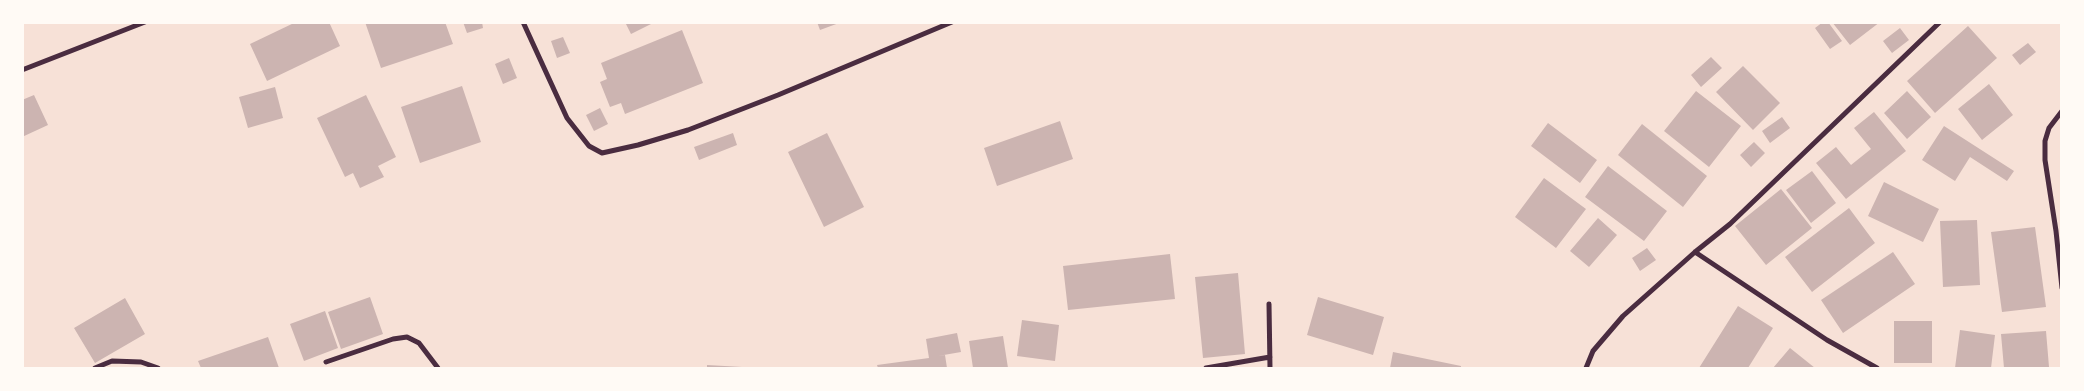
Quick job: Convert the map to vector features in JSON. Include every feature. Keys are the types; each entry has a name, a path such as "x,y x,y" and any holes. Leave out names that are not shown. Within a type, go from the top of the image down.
{"street":[{"path":"22,70 145,22"},
{"path":"523,22 567,118 589,146 602,153 638,145 688,130 778,95 952,22"},
{"path":"1586,368 1593,351 1623,316 1695,252 1730,224 1940,22"},
{"path":"2062,111 2049,128 2045,142 2044,160 2056,231 2062,288"},
{"path":"1695,252 1827,340 1877,368"},
{"path":"1269,304 1270,368"},
{"path":"326,362 392,339 407,337 419,343 438,368"},
{"path":"1206,368 1270,357"},
{"path":"95,368 112,361 141,362 158,368"}],"building":[{"path":"296,22 329,22 340,46 267,81 250,44"},
{"path":"365,22 445,22 453,44 381,68"},
{"path":"463,22 482,22 483,28 467,33"},
{"path":"625,22 655,22 631,34"},
{"path":"817,22 839,22 839,23 820,30"},
{"path":"1823,22 1828,22 1842,41 1830,49 1815,28"},
{"path":"1832,22 1880,22 1850,45"},
{"path":"1968,26 1997,58 1935,113 1907,81"},
{"path":"1900,28 1909,40 1892,53 1883,41"},
{"path":"682,30 703,83 625,114 621,103 610,107 600,82 607,79 601,63"},
{"path":"563,37 570,53 557,58 551,41"},
{"path":"2028,43 2036,52 2020,65 2012,55"},
{"path":"1711,57 1722,68 1701,87 1691,75"},
{"path":"509,58 517,78 503,84 495,64"},
{"path":"1743,66 1780,103 1753,130 1716,92"},
{"path":"1989,84 2013,115 1982,140 1958,109"},
{"path":"462,86 481,142 420,163 401,107"},
{"path":"275,87 283,118 248,128 239,97"},
{"path":"1696,91 1741,126 1709,167 1664,131"},
{"path":"1907,91 1931,117 1907,139 1884,113"},
{"path":"34,95 48,125 22,137 22,100"},
{"path":"366,95 396,157 378,166 384,177 360,188 353,173 345,177 317,118"},
{"path":"600,108 608,124 594,131 586,115"},
{"path":"1874,112 1906,151 1846,199 1816,163 1836,147 1851,165 1871,149 1854,128"},
{"path":"1782,117 1790,128 1770,143 1762,131"},
{"path":"1060,121 1073,159 997,186 984,148"},
{"path":"1548,123 1597,160 1580,183 1531,146"},
{"path":"1642,124 1707,176 1683,207 1618,155"},
{"path":"1944,126 2014,171 2007,181 1970,157 1955,181 1922,160"},
{"path":"733,133 737,145 699,160 694,147"},
{"path":"827,133 864,207 824,227 788,152"},
{"path":"1754,142 1765,153 1751,167 1740,155"},
{"path":"1608,166 1667,211 1644,241 1585,197"},
{"path":"1812,171 1836,203 1811,223 1786,190"},
{"path":"1544,178 1586,209 1556,248 1515,217"},
{"path":"1884,182 1939,209 1923,242 1868,216"},
{"path":"1781,189 1812,228 1766,265 1735,226"},
{"path":"1849,208 1875,243 1812,292 1785,257"},
{"path":"1598,218 1617,235 1589,267 1570,251"},
{"path":"1977,220 1980,285 1943,287 1940,221"},
{"path":"2035,227 2046,307 2002,312 1991,232"},
{"path":"1647,248 1656,260 1640,271 1632,258"},
{"path":"1893,252 1915,284 1843,333 1821,300"},
{"path":"1170,254 1175,299 1068,310 1063,266"},
{"path":"1238,273 1245,354 1203,358 1195,277"},
{"path":"370,297 383,334 341,349 328,312"},
{"path":"1318,297 1384,317 1373,355 1307,335"},
{"path":"125,298 145,334 95,363 74,328"},
{"path":"1738,306 1773,328 1748,368 1699,368"},
{"path":"325,311 338,348 304,361 290,324"},
{"path":"1022,320 1059,325 1055,361 1017,356"},
{"path":"1894,321 1932,321 1932,363 1894,363"},
{"path":"1960,330 1995,335 1991,368 1955,368"},
{"path":"2046,331 2049,367 2004,368 2001,334"},
{"path":"957,333 961,352 938,356 945,355 947,368 878,368 877,365 929,358 926,339"},
{"path":"1003,336 1008,368 973,368 969,341"},
{"path":"268,337 279,368 201,368 198,361"},
{"path":"1790,348 1815,368 1773,368"},
{"path":"1393,352 1461,366 1461,368 1390,368"},
{"path":"707,365 742,367 707,368"}]}
